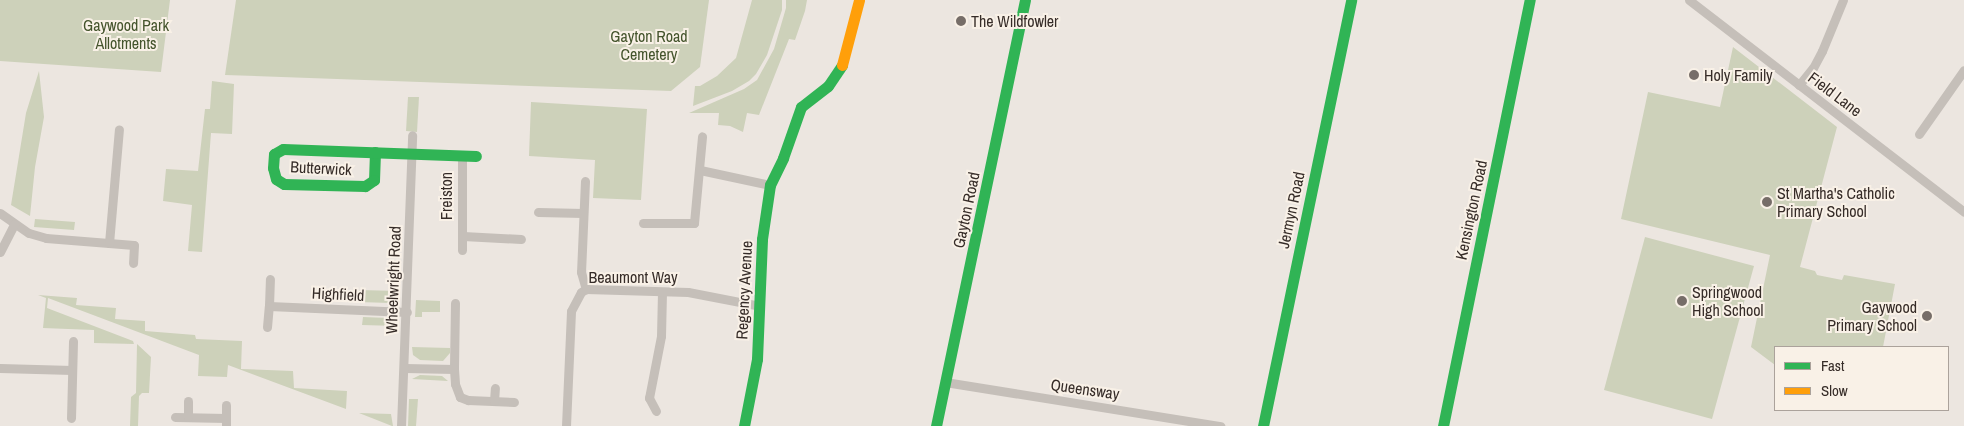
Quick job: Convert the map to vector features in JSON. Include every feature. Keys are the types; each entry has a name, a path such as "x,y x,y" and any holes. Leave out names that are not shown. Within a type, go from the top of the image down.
{"street":[{"name":"Regency Avenue","path":"744,426 757,359 762,239 770,185 784,158 801,107 828,86 841,68 849,45 859,0"},
{"name":"Gayton Road","path":"936,426 1025,0"},
{"name":"Jermyn Road","path":"1263,426 1351,0"},
{"name":"Kensington Road","path":"1443,426 1530,0"},
{"name":"Field Lane","path":"1689,0 1964,212"},
{"path":"1799,85 1813,68 1822,51 1843,0"},
{"path":"1919,134 1964,70"},
{"path":"109,244 119,129"},
{"name":"Wheelwright Road","path":"402,426 412,135"},
{"path":"643,222 694,223 702,136"},
{"name":"Butterwick","path":"375,152 374,180 365,186 284,184 276,179 273,168 274,154 283,149 375,152 412,154"},
{"name":"Freiston","path":"412,154 476,156"},
{"name":"Freiston","path":"462,155 462,250"},
{"path":"700,170 770,185"},
{"path":"585,181 581,272 586,289"},
{"path":"538,212 584,214"},
{"path":"0,213 29,233 46,238 134,245 133,264"},
{"path":"0,252 14,224"},
{"name":"Freiston","path":"462,236 521,239"},
{"path":"267,328 270,279"},
{"name":"Beaumont Way","path":"566,426 571,311 576,296 586,289 688,292 760,306"},
{"path":"656,411 649,398 661,336 662,292"},
{"path":"455,303 454,369 455,384 460,397 468,400 514,402"},
{"name":"Highfield","path":"269,306 406,312"},
{"path":"71,418 74,341"},
{"path":"0,368 72,370"},
{"path":"405,368 454,369"},
{"name":"Queensway","path":"945,382 1184,423 1221,426"},
{"path":"494,401 495,388"},
{"path":"188,402 188,417"},
{"path":"175,416 226,422 226,404"}],"green space":[{"name":"Gaywood Park Allotments","path":"0,0 170,0 161,72 0,61"},
{"name":"Gayton Road Cemetery","path":"236,0 709,0 700,67 671,91 225,75"},
{"path":"752,0 782,0 782,10 767,55 756,74 749,81 732,91 693,106 695,86 700,86 717,76 736,58"},
{"path":"786,0 807,0 805,11 795,40 789,39 759,115 747,113 743,132 730,126 718,125 719,113 689,113 744,89 757,80 774,49 786,8"},
{"name":"St Martha's Catholic Primary School","path":"1733,47 1837,127 1800,267 1815,271 1817,275 1842,280 1844,275 1895,284 1883,346 1774,346 1774,364 1751,347 1770,255 1621,219 1648,92 1720,107"},
{"path":"39,71 44,117 35,167 30,216 11,205 26,113"},
{"path":"212,81 234,84 232,134 211,133 202,252 188,251 192,205 163,201 166,169 198,171 205,109 210,109"},
{"path":"408,97 419,97 417,132 406,131"},
{"path":"531,102 647,109 641,200 593,198 595,160 529,156"},
{"path":"35,219 75,222 74,230 34,227"},
{"path":"1645,237 1754,266 1712,419 1604,390"},
{"path":"359,290 399,291 399,294 396,300 391,303 358,302"},
{"path":"38,295 77,298 76,305 116,308 115,319 145,321 145,331 195,335 196,339 242,341 241,369 293,371 294,388 347,391 346,409 228,365 227,377 198,376 199,355 48,298 47,308 133,341 134,344 94,343 94,330 43,328 46,298"},
{"path":"416,300 440,301 440,312 422,312 422,317 415,317"},
{"path":"363,317 388,318 394,321 397,326 362,325"},
{"path":"137,344 151,357 149,393 142,393 139,396 138,426 130,426 131,397 136,393"},
{"path":"412,347 450,348 450,353 443,361 420,360 413,355"},
{"path":"420,375 442,376 448,381 412,379"},
{"path":"409,399 418,399 416,426 408,426"},
{"path":"359,413 391,414 393,426 392,426"}],"traffic: fast":[{"path":"936,426 1025,0"},
{"path":"1263,426 1351,0"},
{"path":"1443,426 1530,0"},
{"path":"744,426 757,359 762,239 770,185 783,158 801,107 828,86 842,65"},
{"path":"375,152 374,180 365,186 284,184 276,179 273,168 274,154 283,149 476,156"}],"traffic: slow":[{"path":"842,65 859,0"}],"place":[{"name":"The Wildfowler","path":"961,21"},
{"name":"Holy Family","path":"1694,75"},
{"name":"St Martha's Catholic Primary School","path":"1767,202"},
{"name":"Springwood High School","path":"1682,301"},
{"name":"Gaywood Primary School","path":"1927,316"}]}
